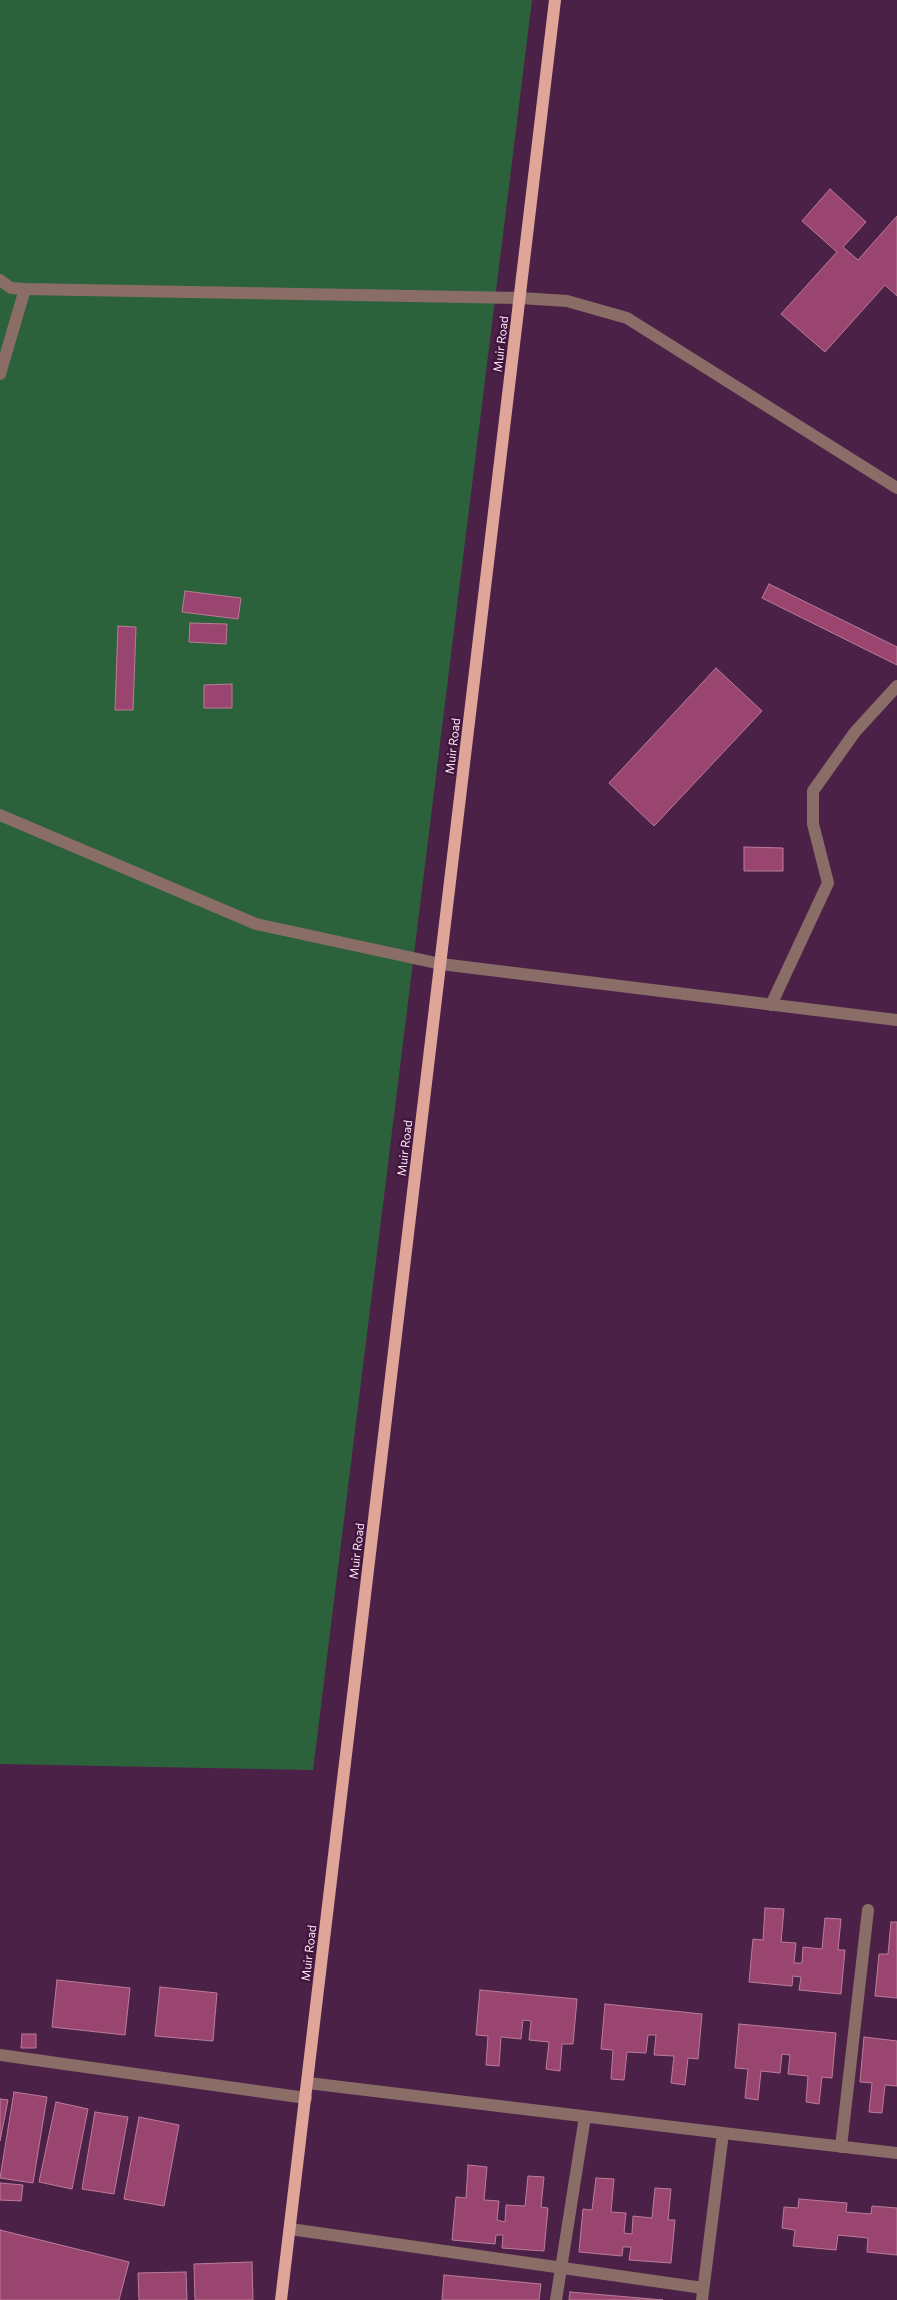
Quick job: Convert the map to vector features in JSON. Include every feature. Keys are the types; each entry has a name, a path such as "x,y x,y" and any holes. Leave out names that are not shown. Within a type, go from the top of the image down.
{"main road":[{"name":"Muir Road","path":"281,2300 555,0"}],"street":[{"path":"0,280 6,288 25,289 520,298 567,301 627,318 897,488"},
{"path":"0,374 25,289"},
{"path":"771,1005 828,883 813,824 813,791 855,732 897,686"},
{"path":"0,815 256,924 441,964 897,1020"},
{"path":"841,2147 868,1910"},
{"path":"0,2056 306,2098"},
{"path":"308,2083 897,2153"},
{"path":"556,2300 585,2117"},
{"path":"290,2229 561,2270 702,2294 723,2133"}],"green space":[{"path":"0,0 532,0 313,1770 0,1764"}],"building":[{"path":"830,189 866,222 843,247 858,260 897,216 897,296 885,285 825,352 781,314 837,252 802,221"},
{"path":"769,584 897,647 897,665 762,598"},
{"path":"185,591 241,598 238,619 182,612"},
{"path":"190,623 227,624 226,644 189,642"},
{"path":"118,626 136,627 133,710 115,710"},
{"path":"716,668 762,711 654,826 609,783"},
{"path":"232,684 232,708 204,708 204,685"},
{"path":"744,847 783,848 783,871 744,871"},
{"path":"765,1908 784,1909 781,1942 796,1943 794,1963 802,1963 803,1947 822,1949 825,1918 841,1919 838,1950 845,1950 841,1994 799,1990 801,1977 793,1976 792,1986 749,1982 753,1939 763,1940"},
{"path":"891,1922 897,1922 897,1998 875,1996 879,1954 888,1954"},
{"path":"57,1980 130,1988 125,2035 52,2027"},
{"path":"160,1987 217,1993 213,2041 155,2036"},
{"path":"480,1990 577,1999 573,2044 562,2044 560,2071 546,2069 549,2042 529,2040 531,2021 523,2020 521,2039 501,2037 499,2066 486,2065 488,2036 476,2035"},
{"path":"605,2004 702,2014 698,2059 688,2058 685,2085 671,2083 674,2056 654,2055 656,2035 648,2035 646,2053 627,2052 624,2080 611,2079 613,2050 601,2049"},
{"path":"739,2024 836,2033 832,2078 822,2077 819,2104 806,2102 808,2076 788,2074 790,2055 782,2054 780,2073 761,2071 758,2100 745,2098 748,2069 735,2068"},
{"path":"22,2034 36,2034 36,2048 21,2048"},
{"path":"864,2037 897,2041 897,2086 885,2085 882,2113 869,2112 872,2083 860,2082"},
{"path":"14,2092 47,2097 33,2183 0,2178"},
{"path":"0,2099 8,2100 0,2141"},
{"path":"56,2102 88,2109 72,2189 39,2182"},
{"path":"95,2112 128,2117 114,2194 82,2189"},
{"path":"139,2117 179,2125 164,2206 124,2199"},
{"path":"468,2165 487,2167 484,2200 499,2201 497,2220 505,2222 506,2205 525,2206 528,2176 544,2177 541,2207 548,2208 544,2251 502,2248 503,2235 496,2235 495,2244 452,2240 456,2197 466,2198"},
{"path":"596,2178 614,2179 611,2212 626,2213 624,2233 632,2234 633,2216 652,2218 655,2188 671,2189 668,2220 675,2220 671,2263 629,2260 631,2247 623,2247 622,2256 579,2252 583,2209 592,2210"},
{"path":"0,2183 23,2185 21,2201 0,2200"},
{"path":"799,2199 847,2203 846,2212 871,2214 872,2206 897,2208 897,2255 867,2252 868,2238 838,2235 836,2250 793,2246 795,2230 782,2228 784,2207 798,2208"},
{"path":"0,2230 129,2262 119,2300 0,2300"},
{"path":"252,2262 253,2300 195,2300 194,2264"},
{"path":"186,2272 187,2300 139,2300 138,2273"},
{"path":"444,2275 541,2284 539,2300 442,2300"},
{"path":"570,2292 663,2300 569,2300"}]}
